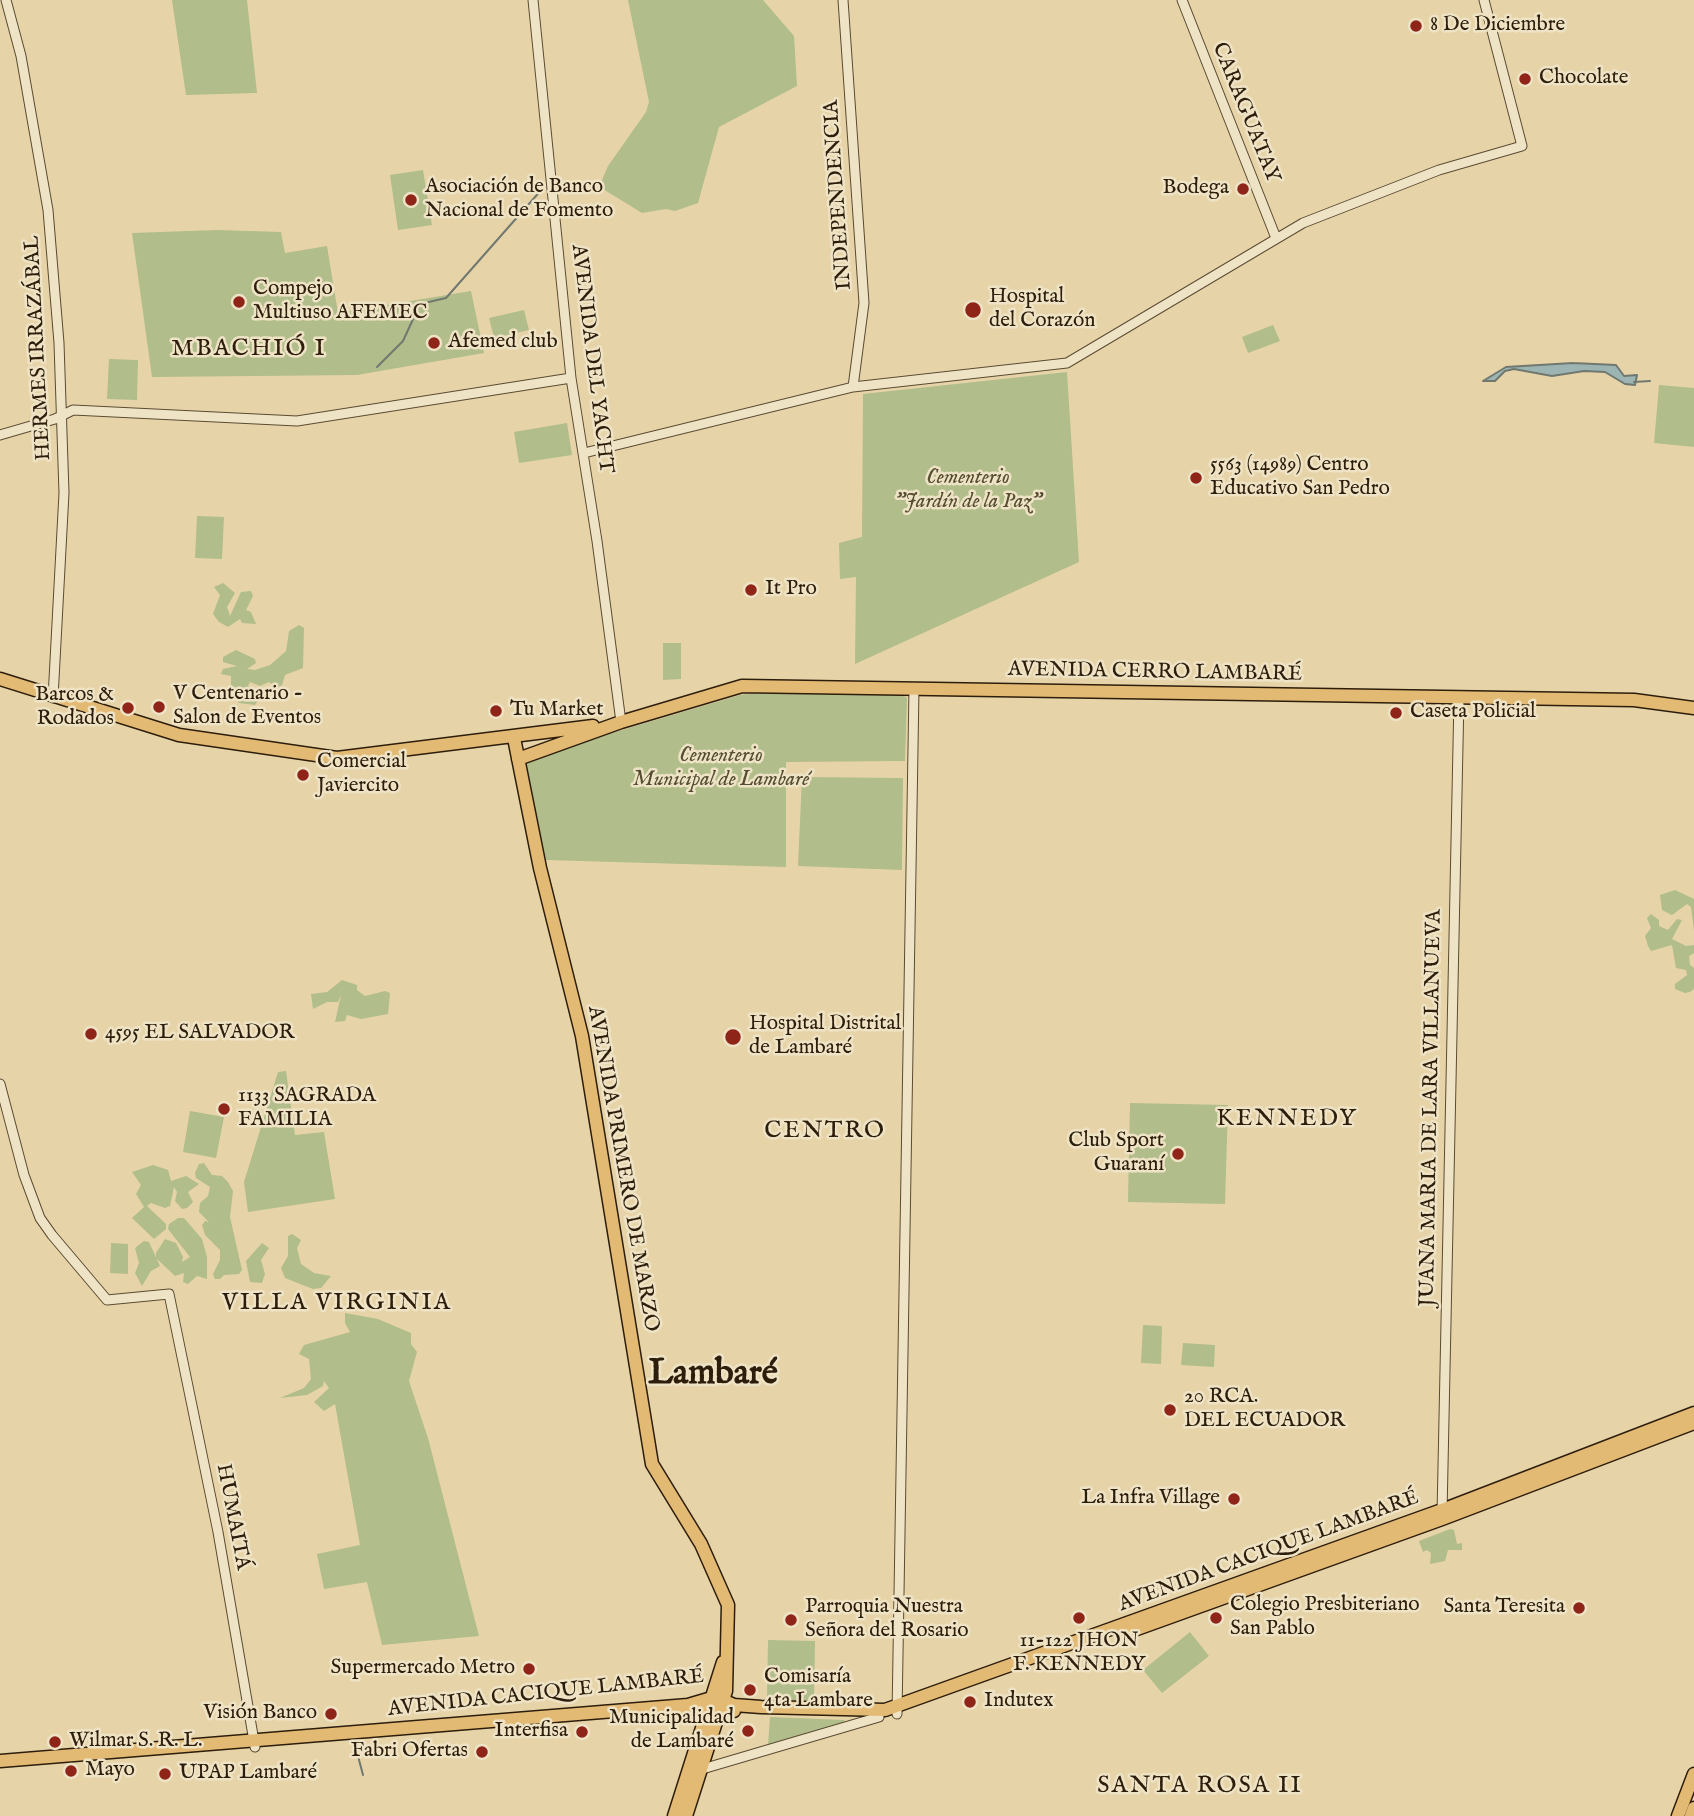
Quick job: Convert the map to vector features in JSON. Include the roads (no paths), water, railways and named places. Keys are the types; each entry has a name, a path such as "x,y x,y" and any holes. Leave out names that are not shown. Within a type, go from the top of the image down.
{"main road":[{"name":"AVENIDA CERRO LAMBARÉ","path":"0,679 53,698 179,735 337,758 514,738 621,722"},
{"name":"AVENIDA CERRO LAMBARÉ","path":"519,759 621,722 742,686 1634,700 1694,708"},
{"name":"AVENIDA PRIMERO DE MARZO","path":"514,738 540,868 582,1036 652,1464 696,1535 723,1587 730,1615 726,1691 716,1705"},
{"name":"AVENIDA CACIQUE LAMBARÉ","path":"716,1705 879,1717 1442,1515 1694,1413"},
{"name":"AVENIDA CACIQUE LAMBARÉ","path":"1442,1515 1506,1496 1694,1423"},
{"name":"AVENIDA PRIMERO DE MARZO","path":"716,1705 729,1634"},
{"path":"703,1728 688,1709 720,1674"},
{"name":"AVENIDA CACIQUE LAMBARÉ","path":"0,1767 716,1705 813,1710 897,1710"},
{"path":"686,1816 703,1728 716,1705"},
{"path":"674,1816 693,1775 716,1705"},
{"name":"AVENIDA CACIQUE LAMBARÉ","path":"0,1761 254,1744"},
{"path":"1678,1816 1694,1774"},
{"path":"1691,1816 1694,1808"}],"street":[{"name":"HERMES IRRAZÁBAL","path":"6,0 21,56 48,210 64,413 64,493 53,698"},
{"name":"AVENIDA DEL YACHT","path":"533,0 571,378 621,722"},
{"name":"INDEPENDENCIA","path":"844,0 864,303 853,387"},
{"name":"CARAGUATAY","path":"1182,0 1276,238"},
{"path":"584,453 853,387 1067,363 1303,223 1438,170 1522,146 1484,0"},
{"path":"0,435 55,419 73,410 297,421 571,378"},
{"path":"897,1710 914,688"},
{"name":"JUANA MARIA DE LARA VILLANUEVA","path":"1442,1515 1458,697"},
{"name":"HUMAITÁ","path":"0,1084 24,1175 40,1218 107,1300 169,1294 218,1532 254,1744"},
{"path":"693,1775 879,1717"}],"water":[{"path":"1573,363 1616,365 1624,376 1637,375 1635,385 1625,384 1605,372 1584,371 1552,376 1514,369 1505,371 1495,381 1483,381 1506,367"}],"waterway":[{"path":"377,367 403,341 420,304 446,298 543,188"},
{"path":"1634,382 1650,381"},
{"path":"358,1756 363,1775"}],"place":[{"name":"8 De Diciembre","path":"1416,26"},
{"name":"Chocolate","path":"1525,79"},
{"name":"Bodega","path":"1243,189"},
{"name":"Asociación de Banco Nacional de Fomento","path":"411,200"},
{"name":"Compejo Multiuso AFEMEC","path":"239,302"},
{"name":"Hospital del Corazón","path":"973,310"},
{"name":"Afemed club","path":"434,343"},
{"name":"5563 (14989) Centro Educativo San Pedro","path":"1196,478"},
{"name":"It Pro","path":"751,590"},
{"name":"V Centenario - Salon de Eventos","path":"159,707"},
{"name":"Barcos & Rodados","path":"128,708"},
{"name":"Tu Market","path":"496,711"},
{"name":"Caseta Policial","path":"1396,713"},
{"name":"Comercial Javiercito","path":"303,775"},
{"name":"4595 EL SALVADOR","path":"91,1034"},
{"name":"Hospital Distrital de Lambaré","path":"733,1037"},
{"name":"1133 SAGRADA FAMILIA","path":"224,1109"},
{"name":"Club Sport Guaraní","path":"1178,1154"},
{"name":"20 RCA. DEL ECUADOR","path":"1170,1410"},
{"name":"La Infra Village","path":"1234,1499"},
{"name":"Santa Teresita","path":"1579,1608"},
{"name":"11-122 JHON F. KENNEDY","path":"1079,1618"},
{"name":"Colegio Presbiteriano San Pablo","path":"1216,1618"},
{"name":"Parroquia Nuestra Señora del Rosario","path":"791,1620"},
{"name":"Supermercado Metro","path":"529,1669"},
{"name":"Comisaría 4ta Lambare","path":"750,1690"},
{"name":"Indutex","path":"970,1702"},
{"name":"Visión Banco","path":"331,1714"},
{"name":"Municipalidad de Lambaré","path":"748,1731"},
{"name":"Interfisa","path":"582,1732"},
{"name":"Wilmar S. R. L.","path":"55,1742"},
{"name":"Fabri Ofertas","path":"482,1752"},
{"name":"Mayo","path":"71,1771"},
{"name":"UPAP Lambaré","path":"165,1774"}],"district":[{"name":"MBACHIÓ I","path":"249,350"},
{"name":"KENNEDY","path":"1287,1120"},
{"name":"CENTRO","path":"825,1132"},
{"name":"VILLA VIRGINIA","path":"337,1304"},
{"name":"Lambaré","path":"713,1376"},
{"name":"SANTA ROSA II","path":"1200,1787"}],"park label":[{"name":"Cementerio \"Jardín de la Paz\"","path":"968,491"},
{"name":"Cementerio Municipal de Lambaré","path":"721,769"}]}
